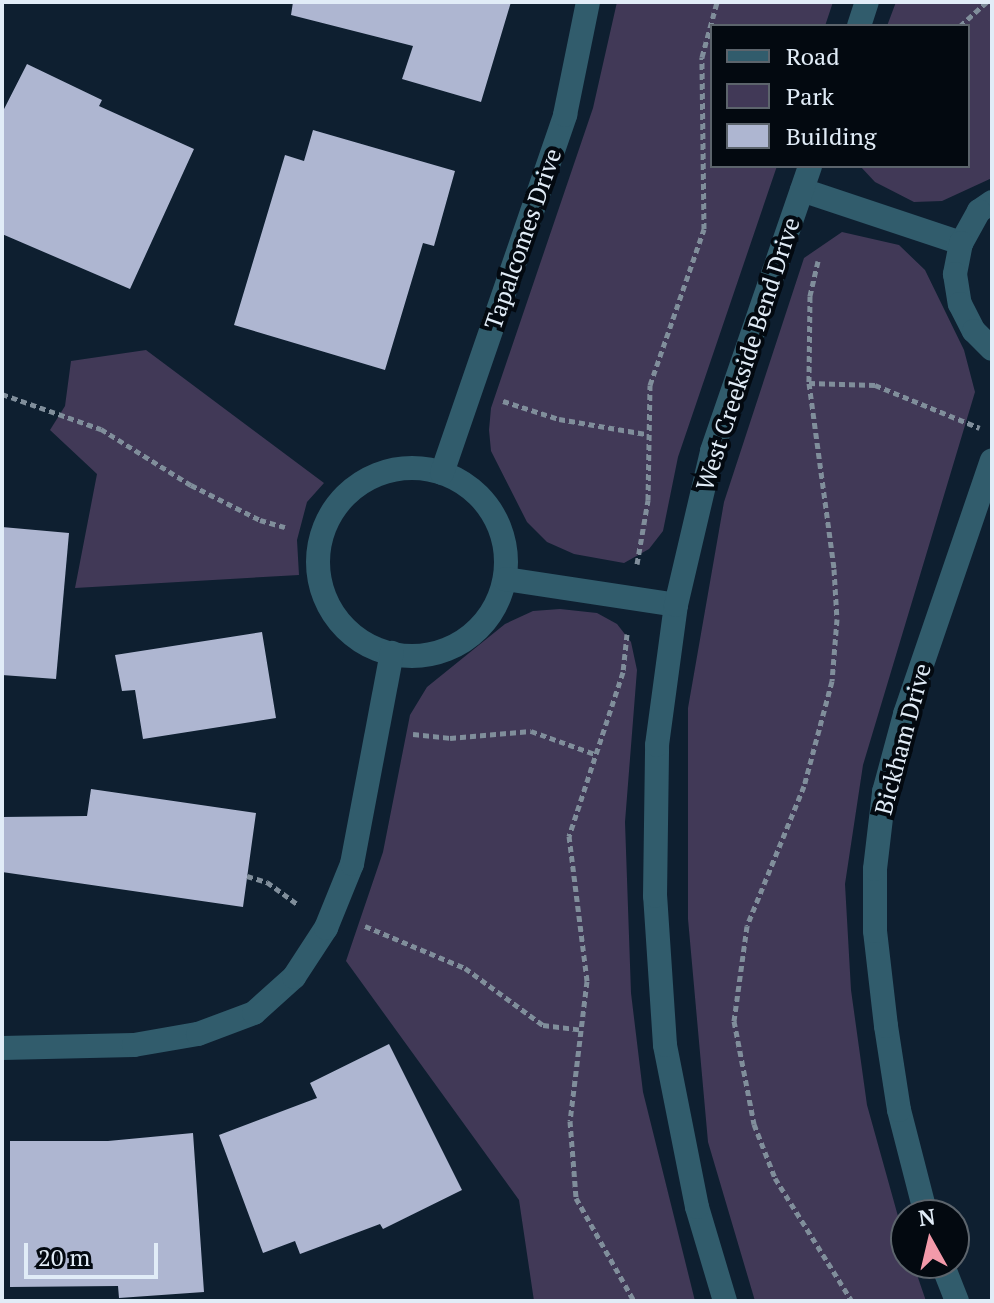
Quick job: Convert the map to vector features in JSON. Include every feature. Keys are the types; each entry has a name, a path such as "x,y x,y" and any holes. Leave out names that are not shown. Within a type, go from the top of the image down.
{"street":[{"name":"Tapalcomes Drive","path":"442,473 565,115 588,2"},
{"path":"860,24 867,2"},
{"name":"West Creekside Bend Drive","path":"725,1301 697,1207 665,1045 655,896 657,745 676,605 712,451 809,168"},
{"path":"802,190 961,243"},
{"path":"992,202 979,211 961,243 955,274 960,304 974,331 992,349"},
{"name":"Bickham Drive","path":"922,1199 899,1110 886,1026 875,931 875,869 884,792 905,714 992,460"},
{"path":"430,468 467,484 494,512 507,550 505,579 485,624 453,648 414,657 375,650 342,627 321,593 317,554 328,516 354,486 390,469 430,468"},
{"path":"505,579 676,605"},
{"path":"2,1048 134,1045 198,1034 254,1013 294,977 331,915 352,864 392,653"},
{"path":"948,1279 957,1301"}],"path":[{"path":"711,24 717,2"},
{"path":"962,24 987,2"},
{"path":"634,1301 576,1198 570,1121 587,981 569,836 623,672 631,599 648,500 646,434 650,385 704,229 702,57 710,28"},
{"path":"837,202 810,296 809,383 834,569 837,619 832,681 804,786 747,926 734,1021 754,1124 775,1178 852,1301"},
{"path":"809,383 875,385 992,434"},
{"path":"471,391 559,419 646,434"},
{"path":"2,394 101,429 191,485 260,520 285,527"},
{"path":"379,730 450,738 531,731 595,754"},
{"path":"247,876 267,882 290,903 331,915 465,968 543,1025 581,1030"}],"green space":[{"path":"617,2 833,2 826,24 710,24 710,168 776,168 678,457 663,531 649,549 624,563 574,554 547,542 527,522 491,451 489,430 491,408 593,108"},
{"path":"896,2 992,2 992,178 942,201 914,202 875,182 862,168 970,168 970,24 888,24"},
{"path":"842,232 899,245 925,270 964,350 975,392 863,765 845,884 851,990 867,1105 893,1199 890,1199 890,1279 918,1279 926,1301 755,1301 708,1142 688,919 688,708 724,502 804,258"},
{"path":"146,350 324,483 307,502 297,540 299,575 75,588 97,474 50,430 65,406 71,361"},
{"path":"560,609 597,613 617,624 631,642 637,670 625,822 631,993 643,1092 695,1301 534,1301 519,1200 346,961 383,852 410,715 427,687 505,624 533,611"}],"building":[{"path":"293,2 511,2 481,102 402,79 413,46 291,15"},
{"path":"27,64 102,100 99,106 194,149 130,289 2,234 2,113"},
{"path":"313,130 455,171 434,246 423,243 385,370 234,325 285,155 304,161"},
{"path":"2,527 69,533 56,679 2,675"},
{"path":"262,632 276,718 143,739 135,690 122,691 115,655"},
{"path":"91,789 256,813 243,907 2,872 2,817 87,816"},
{"path":"389,1044 462,1190 383,1229 380,1224 300,1254 295,1241 263,1253 219,1135 317,1098 310,1083"},
{"path":"193,1133 204,1292 119,1298 118,1286 10,1287 10,1141 108,1141"}]}
